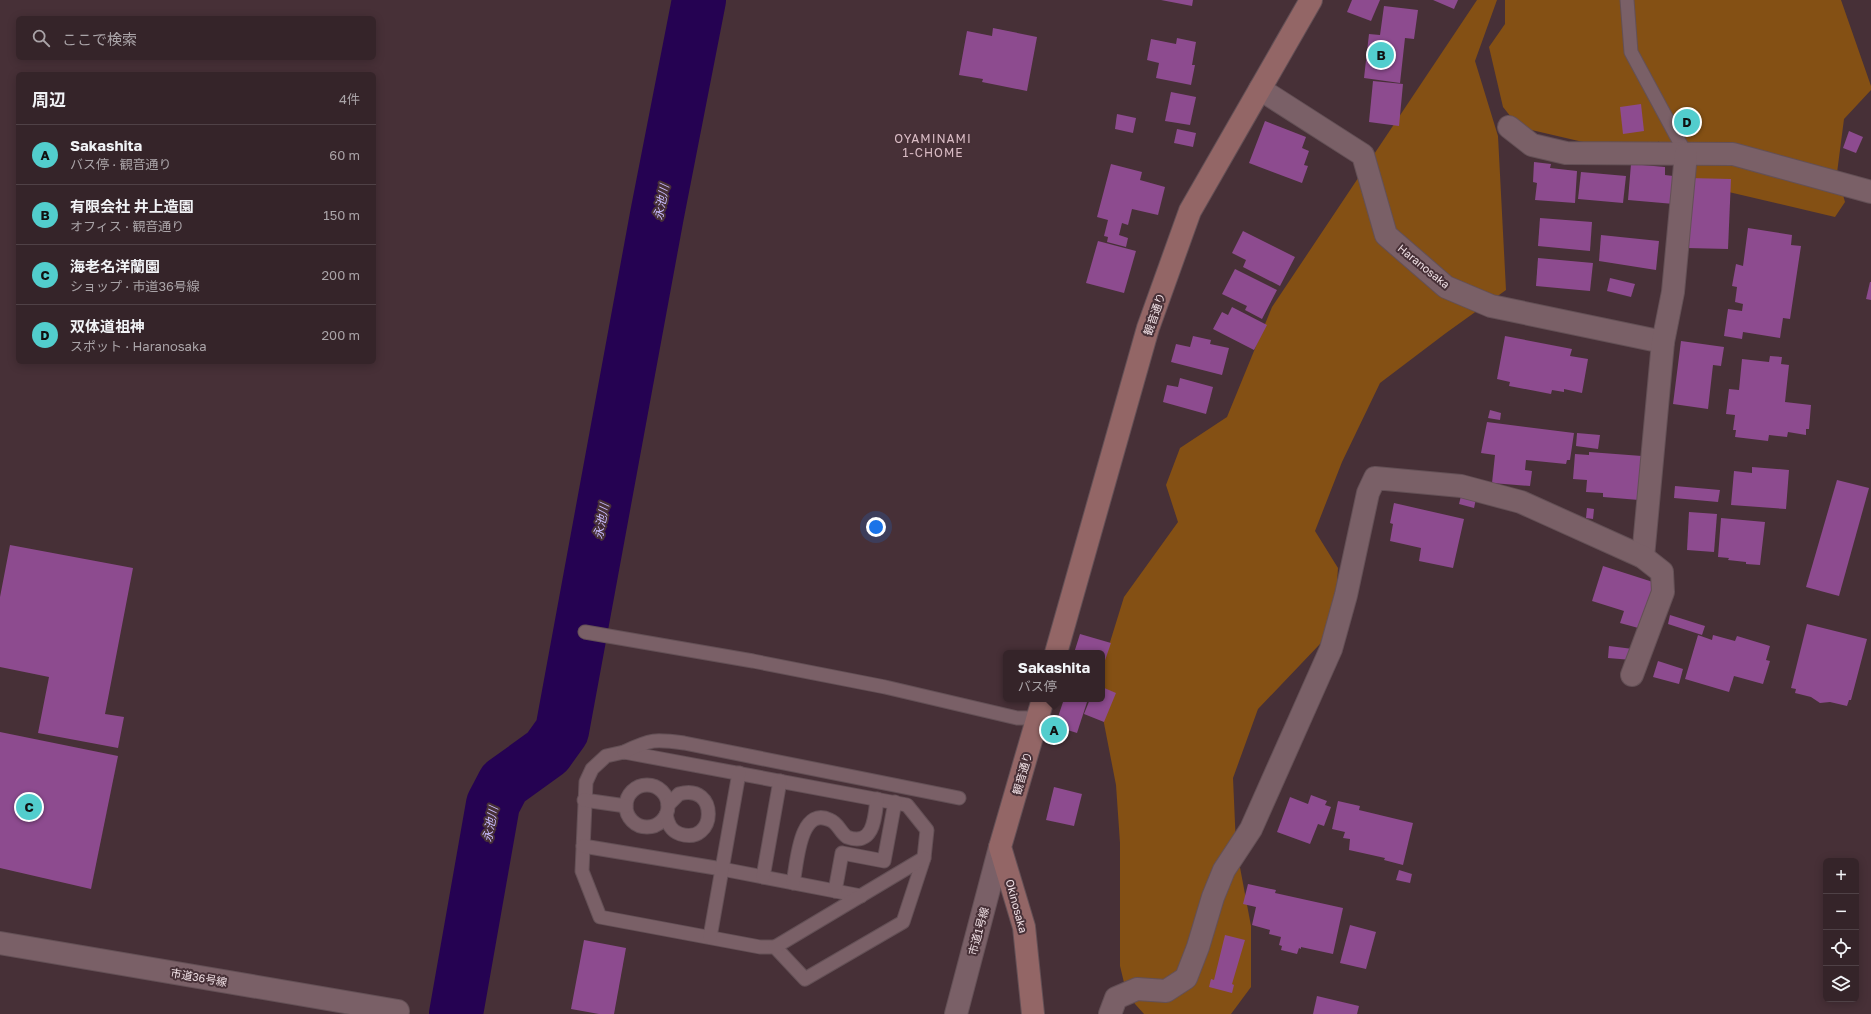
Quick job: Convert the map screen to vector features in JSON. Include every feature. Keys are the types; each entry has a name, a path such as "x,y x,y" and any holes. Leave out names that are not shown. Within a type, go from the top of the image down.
{"main road":[{"name":"観音通り","path":"1057,650 1148,328 1190,212 1311,0"},
{"name":"観音通り","path":"1000,847 1040,709"},
{"name":"Okinosaka","path":"1000,847 1024,927 1033,1014"}],"street":[{"name":"Haranosaka","path":"1260,89 1363,155 1386,235 1446,287 1491,306 1663,342"},
{"path":"1509,127 1532,145 1566,153 1732,154 1871,192"},
{"path":"1643,557 1651,457 1663,342 1673,292 1686,154"},
{"path":"1110,1014 1116,998 1137,989 1166,991 1186,978 1198,947 1213,896 1224,870 1251,828 1331,649 1346,595 1368,493 1375,478 1461,486 1521,502 1643,557 1662,572 1663,592 1632,675"},
{"name":"市道1号線","path":"956,1014 1000,847"},
{"name":"市道36号線","path":"0,943 398,1011"}],"lane":[{"path":"1627,0 1631,52 1686,154"},
{"path":"585,632 754,661 885,687 1017,718 1040,709"},
{"path":"924,858 775,947 760,947 600,917 582,871 586,782 592,769 606,756 624,752 646,742 659,739 959,798"},
{"path":"624,752 907,805 927,830 924,858 902,922 805,979 775,947"},
{"path":"710,937 739,773"},
{"path":"763,877 780,781"},
{"path":"667,810 665,795 660,789 650,785 643,785 631,793 626,806 628,816 632,821 644,827 657,824 667,810 679,794 692,793 704,800 708,806 709,817 705,826 700,832 686,835 673,830 668,824 667,810"},
{"path":"793,883 803,830 807,824 815,819 827,818 836,823 847,837 861,838 869,834 873,827 877,799"},
{"path":"584,800 626,806"},
{"path":"835,891 842,853 884,861 895,802"},
{"path":"709,817 732,815"},
{"path":"583,846 722,869 861,896"}],"shaded area":[{"path":"1477,0 1497,0 1475,61 1498,136 1506,290 1380,383 1342,462 1315,531 1338,568 1335,612 1320,644 1258,709 1233,778 1236,846 1251,926 1251,987 1231,1014 1144,1014 1127,995 1120,966 1120,843 1116,785 1102,713 1102,702 1105,702 1105,658 1124,597 1178,522 1166,485 1180,448 1227,417 1272,307"},
{"path":"1505,0 1841,0 1871,86 1871,90 1844,119 1837,173 1845,202 1835,217 1703,186 1658,141 1659,144 1583,142 1519,127 1503,107 1489,47 1505,24"}],"building":[{"path":"1161,0 1193,0 1192,6"},
{"path":"1352,0 1380,0 1371,21 1347,12"},
{"path":"1433,0 1458,0 1454,9"},
{"path":"1384,6 1418,10 1414,39 1405,38 1400,83 1364,78 1369,34 1380,35"},
{"path":"993,28 1037,37 1027,91 982,82 983,79 959,75 967,31 992,36"},
{"path":"1177,38 1196,42 1192,65 1195,65 1191,85 1156,78 1159,63 1147,60 1151,39 1176,44"},
{"path":"1373,81 1403,84 1399,126 1369,122"},
{"path":"1171,92 1196,97 1190,125 1165,121"},
{"path":"1641,104 1644,131 1623,134 1620,107"},
{"path":"1117,114 1136,118 1133,133 1115,129"},
{"path":"1265,121 1306,137 1302,148 1309,151 1304,165 1308,166 1302,183 1249,163"},
{"path":"1177,129 1196,133 1193,147 1174,143"},
{"path":"1849,131 1863,137 1856,153 1843,148"},
{"path":"1534,162 1551,164 1550,168 1577,171 1575,203 1535,200 1537,183 1533,182"},
{"path":"1111,164 1142,172 1140,180 1165,187 1158,215 1132,209 1128,225 1122,223 1119,235 1128,238 1126,247 1107,242 1108,237 1104,236 1108,220 1097,217"},
{"path":"1631,164 1665,167 1665,175 1673,176 1674,204 1628,200"},
{"path":"1581,172 1626,176 1623,203 1578,199"},
{"path":"1689,178 1731,179 1728,249 1687,248"},
{"path":"1540,218 1592,222 1590,251 1538,246"},
{"path":"1748,228 1792,235 1791,245 1801,246 1790,319 1783,318 1780,338 1743,332 1742,339 1724,336 1728,309 1742,311 1743,304 1735,302 1737,287 1732,286 1736,264 1743,266"},
{"path":"1243,231 1295,257 1280,286 1243,267 1246,260 1232,253"},
{"path":"1601,235 1659,241 1656,270 1599,261"},
{"path":"1098,241 1136,251 1124,293 1086,283"},
{"path":"1538,258 1593,263 1590,291 1536,286"},
{"path":"1235,269 1277,290 1262,319 1245,310 1247,306 1222,294"},
{"path":"1610,278 1635,284 1631,297 1607,291"},
{"path":"1871,282 1871,300 1866,299"},
{"path":"1232,307 1267,325 1254,350 1213,329 1222,312 1228,315"},
{"path":"1193,336 1211,340 1210,344 1229,348 1222,375 1171,362 1176,344 1190,347"},
{"path":"1505,336 1572,349 1570,356 1588,359 1582,393 1564,389 1564,392 1552,390 1551,394 1509,386 1510,382 1497,379"},
{"path":"1681,341 1724,347 1721,366 1713,365 1708,409 1673,404"},
{"path":"1770,356 1782,357 1781,364 1789,365 1785,402 1811,405 1809,429 1806,429 1806,435 1788,432 1787,437 1769,435 1768,441 1735,437 1736,430 1733,430 1735,415 1726,414 1729,389 1739,390 1742,359 1769,362"},
{"path":"1180,378 1213,387 1206,414 1163,402 1167,385 1178,387"},
{"path":"1490,410 1501,413 1500,420 1488,418"},
{"path":"1487,422 1574,433 1570,460 1567,460 1566,464 1526,460 1525,470 1532,471 1530,486 1492,483 1495,455 1481,453"},
{"path":"1577,433 1600,435 1598,449 1576,446"},
{"path":"1589,452 1642,456 1639,500 1603,497 1603,493 1586,492 1587,480 1573,479 1575,454 1589,455"},
{"path":"1752,467 1789,470 1786,509 1731,505 1734,471 1752,473"},
{"path":"1837,480 1869,488 1839,596 1806,587"},
{"path":"1675,486 1720,490 1718,502 1674,498"},
{"path":"1461,496 1476,499 1474,508 1459,504"},
{"path":"1394,503 1464,519 1453,568 1419,561 1421,548 1390,541 1393,524 1390,523"},
{"path":"1587,508 1594,509 1593,519 1586,518"},
{"path":"1689,512 1717,514 1714,552 1687,550"},
{"path":"1721,518 1765,522 1760,565 1746,564 1746,562 1718,557"},
{"path":"10,545 133,568 105,714 124,717 118,748 38,733 49,677 0,667 0,597"},
{"path":"1603,566 1656,583 1642,629 1620,623 1624,611 1592,601"},
{"path":"1670,615 1705,626 1702,635 1668,624"},
{"path":"1807,624 1867,639 1851,700 1849,700 1847,706 1830,702 1820,703 1811,697 1795,693 1796,689 1791,688"},
{"path":"1080,634 1111,643 1105,660 1105,650 1075,650"},
{"path":"1698,635 1712,640 1713,635 1735,641 1737,636 1770,646 1766,660 1770,661 1763,684 1734,676 1729,692 1685,679"},
{"path":"1609,646 1633,649 1632,660 1608,658"},
{"path":"1658,661 1683,669 1679,684 1653,677"},
{"path":"1105,688 1116,693 1104,722 1084,714 1089,702 1105,702"},
{"path":"1063,702 1087,702 1077,733 1055,726"},
{"path":"0,732 118,756 91,889 0,868"},
{"path":"1054,787 1082,794 1074,826 1046,820"},
{"path":"1311,795 1327,801 1325,805 1331,807 1324,826 1318,824 1310,844 1277,832 1290,797 1308,804"},
{"path":"1338,801 1360,806 1359,810 1413,823 1403,865 1384,860 1385,858 1349,850 1350,839 1343,838 1345,832 1332,829"},
{"path":"1399,870 1412,874 1410,883 1396,880"},
{"path":"1248,884 1276,890 1275,893 1343,908 1333,954 1301,947 1301,949 1299,948 1297,954 1281,950 1282,946 1279,945 1281,937 1269,934 1270,930 1252,925 1256,907 1243,904"},
{"path":"1350,925 1376,932 1366,969 1340,963"},
{"path":"1225,935 1245,940 1232,984 1234,985 1232,993 1209,987 1211,979 1214,980"},
{"path":"584,940 626,948 614,1014 599,1014 571,1009"},
{"path":"1317,996 1359,1006 1357,1014 1313,1014"}],"waterway":[{"name":"永池川","path":"456,1014 493,804 504,783 547,752 562,731 657,215 699,0"}],"place":[{"name":"有限会社 井上造園","path":"1381,55"},
{"name":"双体道祖神","path":"1687,122"},
{"name":"Sakashita","path":"1054,730"},
{"name":"海老名洋蘭園","path":"29,807"}],"district":[{"name":"OYAMINAMI 1-CHOME","path":"933,145"}]}
